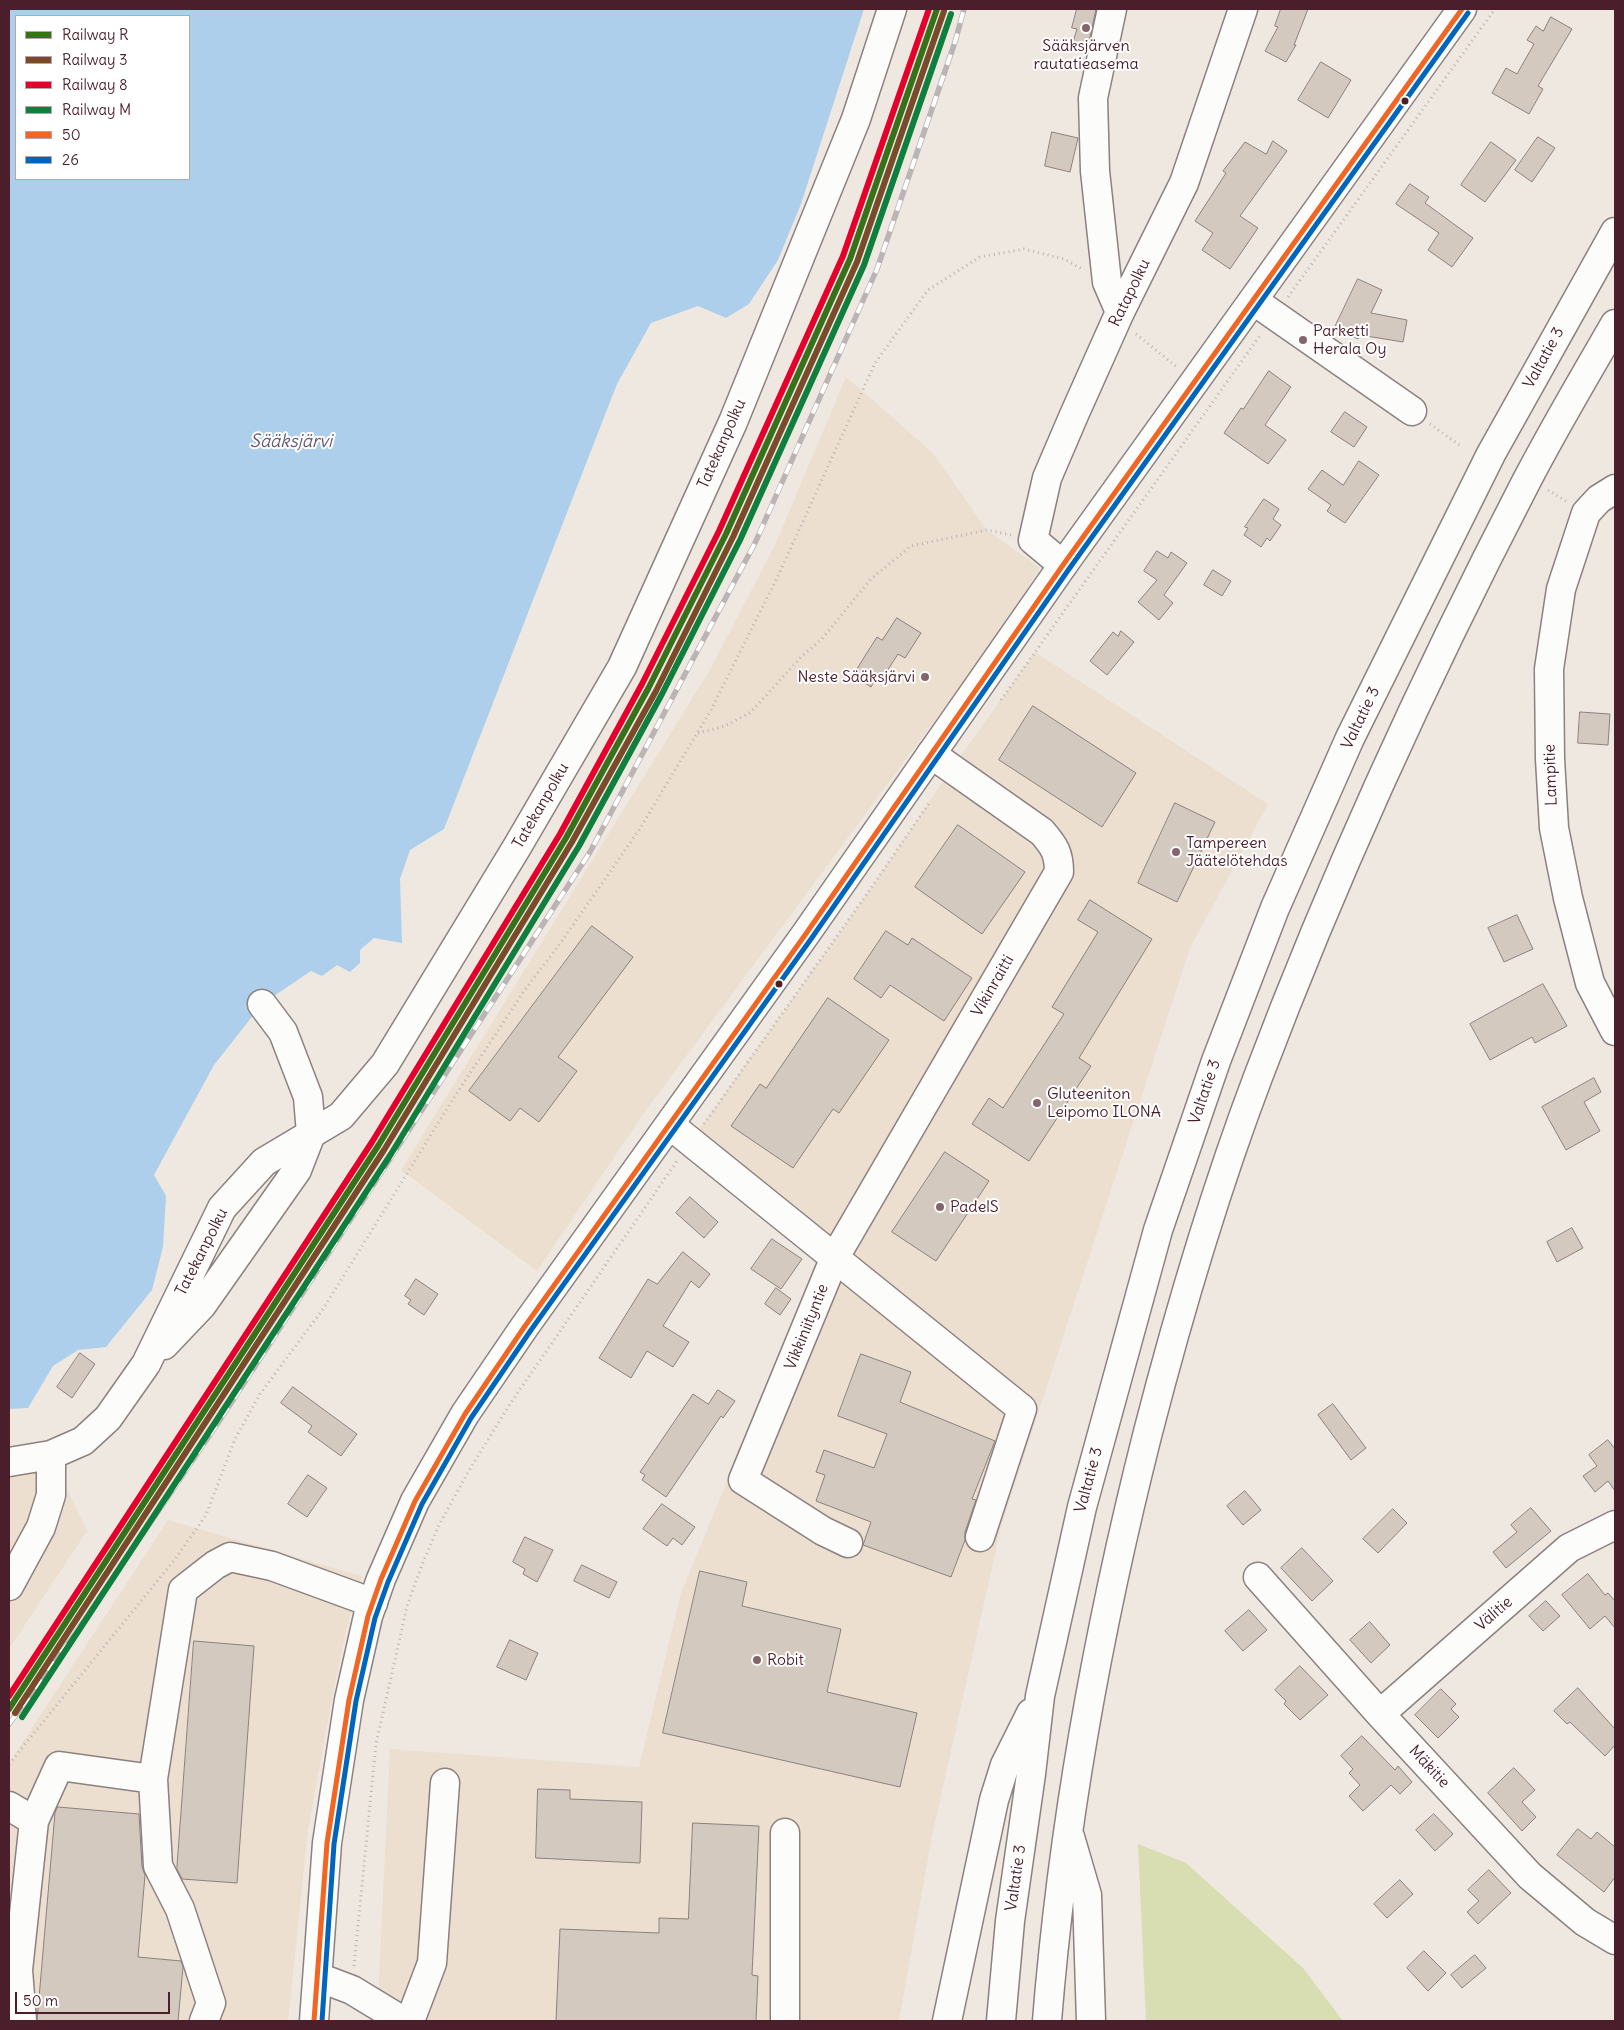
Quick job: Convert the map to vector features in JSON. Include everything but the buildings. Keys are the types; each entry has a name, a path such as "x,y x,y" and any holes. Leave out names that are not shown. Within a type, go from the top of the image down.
{"main road":[{"name":"Tatekanpolku","path":"9,1462 51,1455 83,1441 108,1418 146,1364 222,1208 264,1162 342,1116 385,1064 517,847 622,667 733,422 856,119 892,9"},
{"path":"1112,9 1093,98 1095,171 1107,282 1120,312"},
{"name":"Ratapolku","path":"1033,540 1047,478 1120,312 1184,183 1243,9"},
{"path":"314,2021 327,1842 349,1700 372,1604 415,1501 465,1414 525,1326 670,1125 1063,565 1264,308 1462,9"},
{"name":"Valtatie 3","path":"1000,2021 1010,1921 1040,1696 1082,1507 1158,1230 1216,1060 1274,908 1350,738 1491,454 1615,232"},
{"path":"1264,308 1412,411"},
{"path":"1047,2021 1054,1928 1068,1829 1100,1637 1125,1523 1169,1350 1199,1248 1257,1080 1316,930 1391,759 1431,673 1527,479 1615,324"},
{"name":"Lampitie","path":"1615,489 1599,499 1586,513 1561,589 1549,669 1550,759 1554,828 1568,898 1590,983 1615,1030"},
{"path":"1033,540 1063,565"},
{"name":"Vikinraitti","path":"835,1257 1059,872 1059,857 1052,844 1042,832 931,754"},
{"path":"146,1364 202,1306 297,1170 311,1134 308,1097 283,1032 262,1004"},
{"path":"670,1125 1022,1409 980,1536"},
{"name":"Vikkiniityntie","path":"835,1257 743,1480 824,1531 848,1543"},
{"path":"9,1586 41,1527 51,1496 51,1455"},
{"name":"Välitie","path":"1380,1714 1568,1548 1615,1526"},
{"path":"204,2021 211,2003 180,1908 158,1866 153,1779 184,1590 216,1565 230,1558 272,1566 372,1604"},
{"name":"Mäkitie","path":"1258,1577 1380,1714 1530,1876 1585,1922 1615,1940"},
{"path":"948,2021 994,1800 1005,1765 1040,1696"},
{"path":"22,2021 18,1970 34,1821 60,1766 153,1779"},
{"path":"410,2021 432,1963 445,1783"},
{"path":"9,1806 34,1821"},
{"path":"1068,1829 1087,1894 1091,2021"},
{"path":"785,1833 785,2021"},
{"path":"318,1977 352,1990 403,2021"}],"path":[{"path":"996,707 1264,308 1494,9"},
{"path":"9,1764 176,1558 206,1515 235,1440 260,1394 323,1308 455,1096 524,991 562,941 639,830 712,710 779,574 875,363 928,290 980,258 1024,249 1064,259 1107,282"},
{"path":"1120,312 1139,338 1184,373"},
{"path":"1412,411 1462,447"},
{"path":"698,733 725,726 751,712 802,656 821,640 871,579 911,546 987,530 1033,540"},
{"path":"352,1990 376,1744 407,1606 439,1525 462,1482 510,1404 691,1141 874,884 929,802"}],"shaded area":[{"path":"846,377 931,451 987,530 1040,568 998,635 644,1113 537,1271 401,1170 711,668 775,545"},
{"path":"1035,652 1268,804 1190,948 1001,1527 932,1836 899,2021 377,2021 390,1749 639,1767 681,1593 730,1474 743,1480 835,1258 691,1141 874,884 951,769"},
{"path":"51,1455 87,1531 9,1649 9,1462"},
{"path":"168,1520 362,1576 346,1631 308,1830 288,2021 9,2021 9,1763"}],"green space":[{"path":"1138,1844 1186,1863 1303,1968 1343,2021 1146,2021"}],"water":[{"name":"Sääksjärvi","path":"9,9 864,9 801,204 778,260 749,304 726,318 698,306 651,323 617,384 444,829 410,850 400,879 402,943 374,938 360,950 360,963 350,972 337,965 322,976 311,971 262,1004 214,1065 154,1175 166,1196 163,1247 152,1290 106,1347 78,1350 53,1366 28,1408 9,1409"}],"railway":[{"path":"9,1724 75,1634 222,1417 590,852 755,543 877,269 955,42 964,9"}],"rail line":[{"name":"8","path":"9,1696 372,1142 560,834 642,684 719,531 843,256 929,9"},
{"name":"R","path":"9,1709 378,1146 566,838 649,687 726,534 850,259 937,9"},
{"name":"3","path":"15,1713 384,1150 572,842 656,691 733,537 857,262 944,11"},
{"name":"M","path":"22,1717 391,1154 579,846 662,694 740,540 864,265 951,14"}],"transit line":[{"name":"50","path":"314,2021 327,1843 349,1700 368,1616 381,1579 415,1501 465,1414 525,1326 805,935 1063,565 1462,9"},
{"name":"26","path":"322,2021 334,1844 356,1701 375,1618 388,1582 422,1504 471,1418 531,1330 811,939 1069,569 1468,13"}],"place":[{"name":"Sääksjärven rautatieasema","path":"1086,28"},
{"name":"Parketti Herala Oy","path":"1303,340"},
{"name":"Neste Sääksjärvi","path":"925,677"},
{"name":"Tampereen Jäätelötehdas","path":"1176,852"},
{"name":"Gluteeniton Leipomo ILONA","path":"1037,1103"},
{"name":"PadelS","path":"940,1207"},
{"name":"Robit","path":"757,1660"}]}
